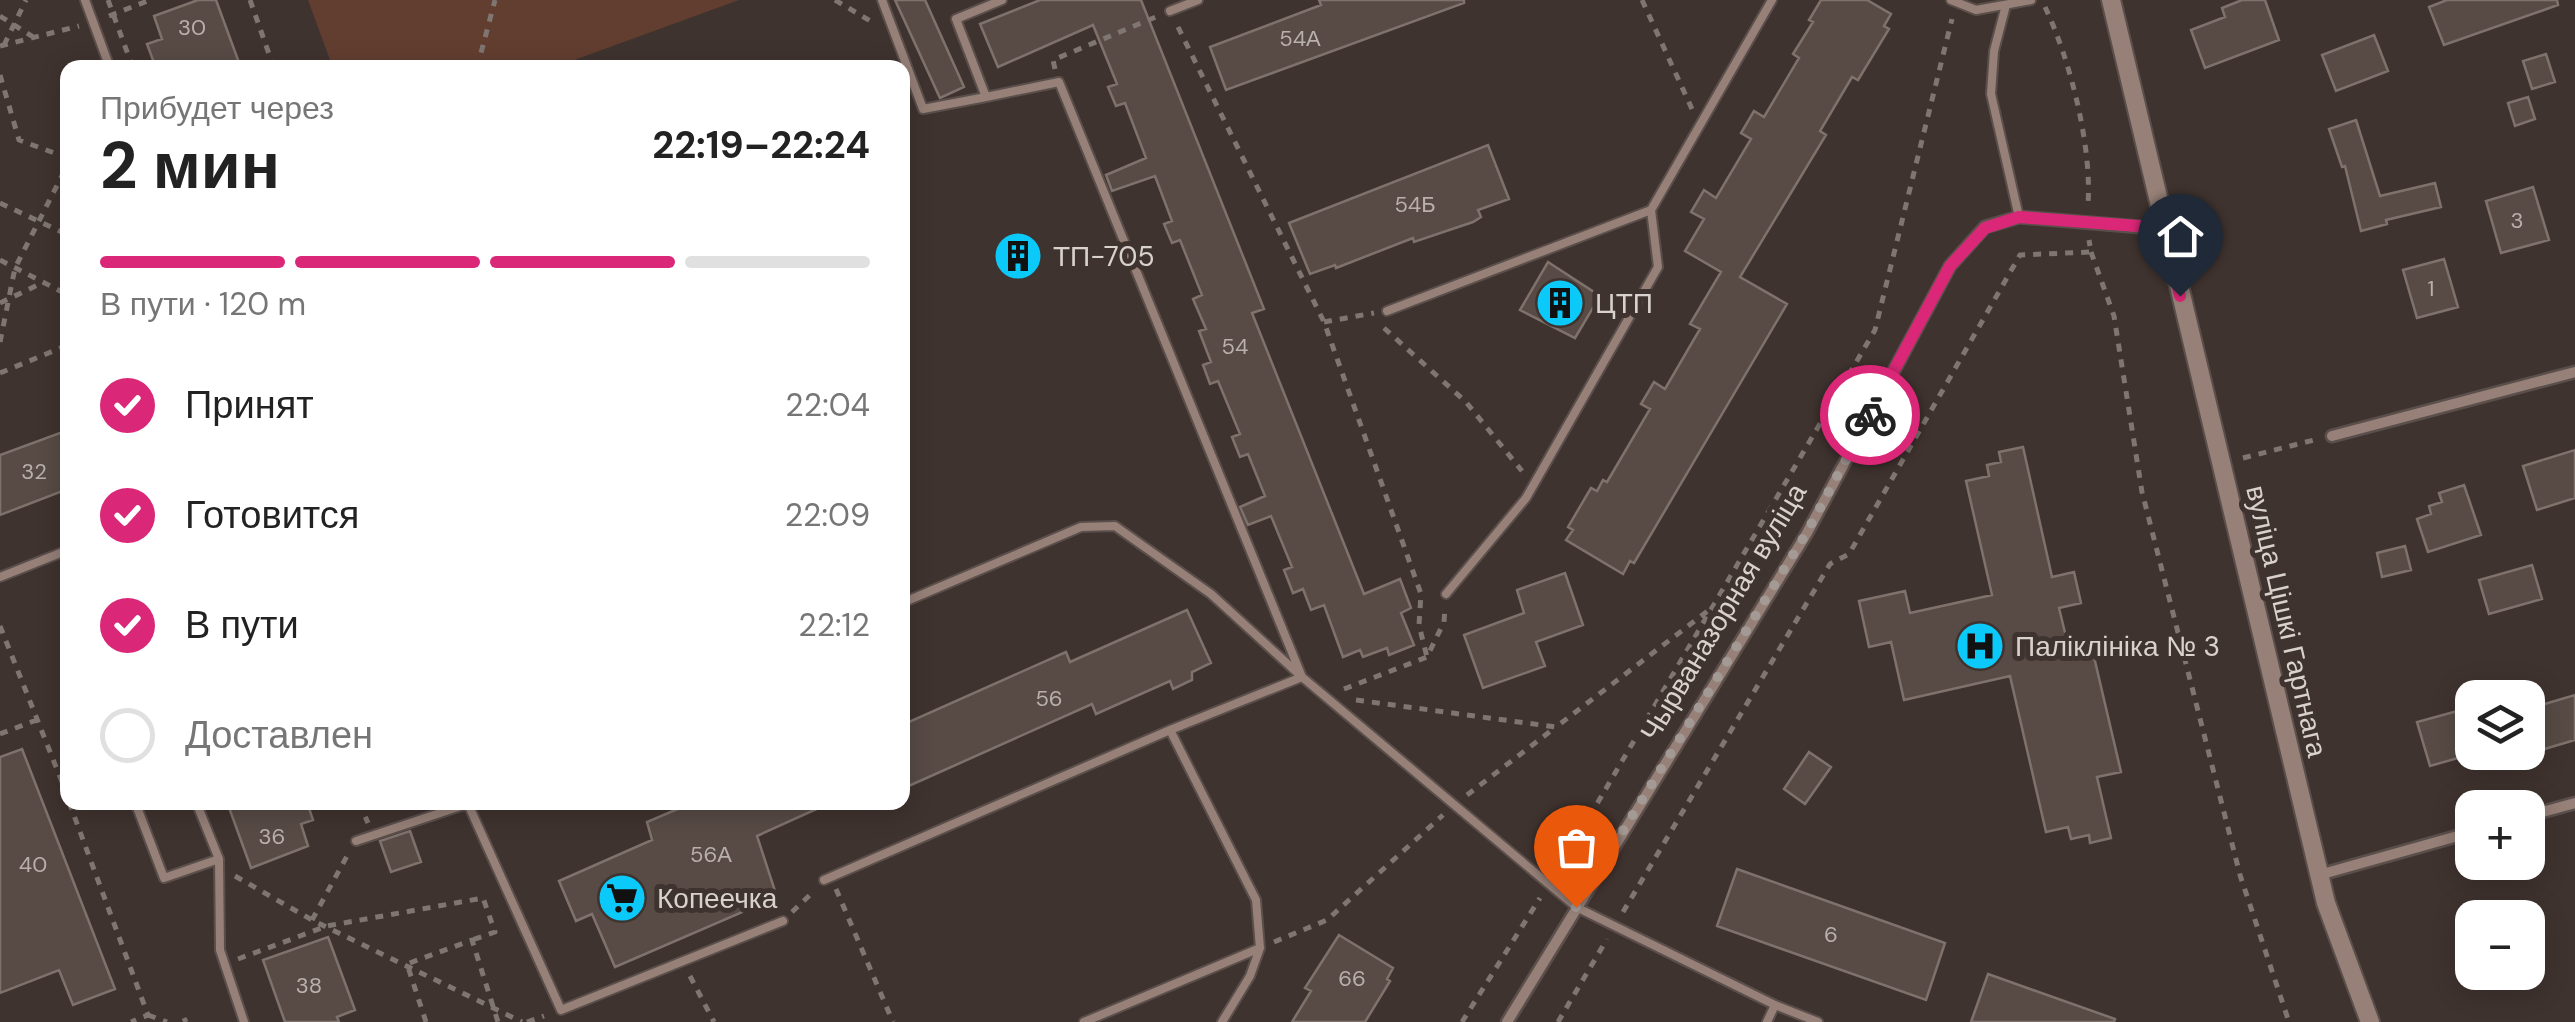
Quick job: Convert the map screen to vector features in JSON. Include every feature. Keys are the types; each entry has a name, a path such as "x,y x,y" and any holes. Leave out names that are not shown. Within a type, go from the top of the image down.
{"street":[{"path":"2019,217 2164,228 2110,0"},
{"name":"Чырваназорная вуліца","path":"1507,1022 1807,532 1950,266 1985,228 2019,217"},
{"name":"вуліца Цішкі Гартнага","path":"2164,228 2320,876 2370,1022"},
{"path":"2332,436 2575,372"},
{"path":"2545,811 2575,802"},
{"path":"2320,876 2455,837"}],"lane":[{"path":"85,0 107,60"},
{"path":"882,0 905,60"},
{"path":"986,97 956,18 1002,0"},
{"path":"1170,11 1198,0"},
{"path":"1446,594 1526,498 1658,267 1651,210 1772,0"},
{"path":"1952,1 1976,10 2030,0"},
{"path":"2006,5 1994,51 1991,94 2019,217"},
{"path":"910,75 922,108 1059,82 1302,677"},
{"path":"1387,311 1651,210"},
{"path":"910,600 1081,526 1115,526 1211,594 1324,696 1576,907 1818,1022"},
{"path":"0,577 60,553"},
{"path":"828,879 1302,677"},
{"path":"1170,730 1256,900 1260,948 1250,976 1222,1022"},
{"path":"137,810 164,878 218,859"},
{"path":"199,810 218,859 220,950 244,1022"},
{"path":"356,841 449,810"},
{"path":"473,810 562,1010 783,921"},
{"path":"1084,1022 1260,948"},
{"path":"1767,1022 1774,1004"}],"path":[{"path":"2,46 26,0"},
{"path":"108,0 131,60"},
{"path":"250,0 271,60"},
{"path":"479,60 495,0"},
{"path":"835,0 896,36"},
{"path":"1642,0 1700,125"},
{"path":"2041,0 2062,43 2090,174 2090,252 2114,316 2142,492 2240,875 2289,1022"},
{"path":"1462,1022 1550,885 1875,330 1951,28 1952,1"},
{"path":"1059,82 1052,60 1170,11 1324,322 1421,594 1419,625 1427,657"},
{"path":"0,16 35,38 2,46"},
{"path":"0,75 19,140 60,158"},
{"path":"0,342 15,268 60,178"},
{"path":"0,202 60,232"},
{"path":"1558,1022 1830,564 1849,554 2020,256 2090,252"},
{"path":"0,260 60,291"},
{"path":"0,302 43,282"},
{"path":"1324,322 1387,311"},
{"path":"1368,314 1466,402 1534,484"},
{"path":"0,373 60,348"},
{"path":"2221,464 2332,436"},
{"path":"1324,696 1427,657 1444,622 1446,594"},
{"path":"1260,948 1327,920 1454,805 1712,608"},
{"path":"0,626 60,778"},
{"path":"1324,696 1556,727"},
{"path":"0,734 38,719"},
{"path":"72,810 148,1015"},
{"path":"312,920 356,841"},
{"path":"235,892 235,876 312,920 522,1022"},
{"path":"783,921 828,879 892,1022"},
{"path":"235,960 327,926 483,898 495,932 407,964"},
{"path":"472,940 498,1022"},
{"path":"235,943 235,960 241,975"},
{"path":"682,960 714,1022"},
{"path":"407,964 426,1022"},
{"path":"131,1022 148,1015 167,1022"}],"shaded area":[{"path":"308,0 739,0 574,60 330,60"}],"building":[{"path":"198,0 216,0 238,60 153,60 147,44 162,39 154,16"},
{"path":"895,0 925,0 964,87 940,98"},
{"path":"1040,0 1141,0 1264,309 1252,313 1364,594 1400,579 1411,608 1401,613 1414,645 1389,655 1387,648 1363,657 1360,650 1343,657 1324,605 1311,610 1303,589 1293,593 1284,570 1292,567 1271,516 1248,525 1240,507 1265,496 1248,454 1240,457 1232,437 1240,434 1218,381 1210,384 1203,365 1211,362 1199,331 1206,329 1193,299 1202,295 1180,240 1172,243 1164,224 1172,221 1155,176 1112,191 1106,175 1146,158 1125,103 1116,106 1108,87 1117,84 1093,25 998,67 980,24"},
{"path":"1319,0 1464,3 1226,90 1210,47 1321,5"},
{"path":"1821,0 1867,0 1891,14 1884,26 1889,29 1858,80 1852,77 1820,131 1826,135 1740,277 1787,304 1634,563 1630,561 1623,574 1566,540 1573,530 1568,527 1591,488 1597,491 1603,480 1607,482 1650,409 1641,404 1654,382 1665,389 1700,329 1690,324 1721,272 1685,251 1704,219 1691,212 1704,190 1716,198 1751,139 1741,133 1754,111 1764,117 1799,58 1793,54 1813,22 1809,20"},
{"path":"2242,0 2265,0 2279,40 2205,68 2191,30 2225,17 2222,8"},
{"path":"2447,0 2557,0 2558,5 2444,45 2429,7"},
{"path":"2374,35 2388,71 2336,91 2322,55"},
{"path":"2546,54 2555,82 2532,89 2523,61"},
{"path":"2528,97 2535,119 2515,126 2508,103"},
{"path":"2356,120 2380,196 2435,183 2441,207 2386,220 2387,224 2361,231 2345,166 2342,167 2329,129"},
{"path":"1488,145 1509,199 1478,210 1481,217 1473,222 1310,274 1289,223"},
{"path":"2533,187 2549,240 2501,253 2486,201"},
{"name":"ТП-705","path":"1025,235 1038,267 1011,278 999,245"},
{"path":"2444,259 2458,307 2417,318 2403,270"},
{"name":"ЦТП","path":"1548,262 1600,296 1575,338 1520,310"},
{"path":"60,433 60,492 0,515 0,455"},
{"name":"Паліклініка № 3","path":"2023,447 2052,577 2074,572 2081,603 2059,608 2069,649 2091,644 2121,772 2097,777 2111,838 2090,843 2089,835 2071,839 2068,827 2046,832 2010,676 1904,700 1891,642 1869,647 1859,601 1905,591 1910,613 1992,595 1966,481 1989,476 1987,465 2001,462 1999,452"},
{"path":"2575,450 2575,498 2537,510 2523,466"},
{"path":"2464,485 2481,535 2428,552 2417,519 2431,514 2429,506 2442,502 2439,493"},
{"path":"2405,546 2411,570 2382,577 2377,553"},
{"path":"2532,565 2542,599 2489,614 2479,580"},
{"path":"1565,573 1583,625 1536,642 1545,666 1483,688 1464,635 1524,613 1517,590"},
{"path":"1187,610 1211,663 1192,672 1192,680 1173,689 1170,681 1096,714 1092,704 910,785 910,721 1066,652 1070,662"},
{"path":"2575,695 2575,740 2545,749 2545,704"},
{"path":"2455,712 2455,759 2430,766 2417,722"},
{"path":"22,749 115,989 73,1005 59,970 0,993 0,757"},
{"path":"1809,752 1831,767 1805,804 1784,789"},
{"path":"230,810 310,810 313,820 301,824 308,846 251,868"},
{"path":"675,810 814,810 757,836 777,897 615,967 592,914 576,921 559,881 652,840 647,822"},
{"path":"410,831 421,862 391,872 380,841"},
{"path":"1737,869 1945,943 1926,1000 1717,926"},
{"path":"1339,935 1393,968 1387,979 1390,981 1365,1022 1292,1022 1311,991 1305,988"},
{"path":"328,937 355,1010 337,1017 339,1022 285,1022 263,960"},
{"path":"1988,974 2115,1019 2114,1022 1971,1022"}],"way so far":[{"path":"1576,907 1807,532 1870,415"}],"place":[{"name":"ТП-705","path":"1018,256"},
{"name":"ЦТП","path":"1560,303"},
{"name":"Паліклініка № 3","path":"1980,646"},
{"name":"Копеечка","path":"622,898"}],"route":[{"path":"1870,415 1950,266 1985,228 2019,217 2164,228 2180,296"}]}
